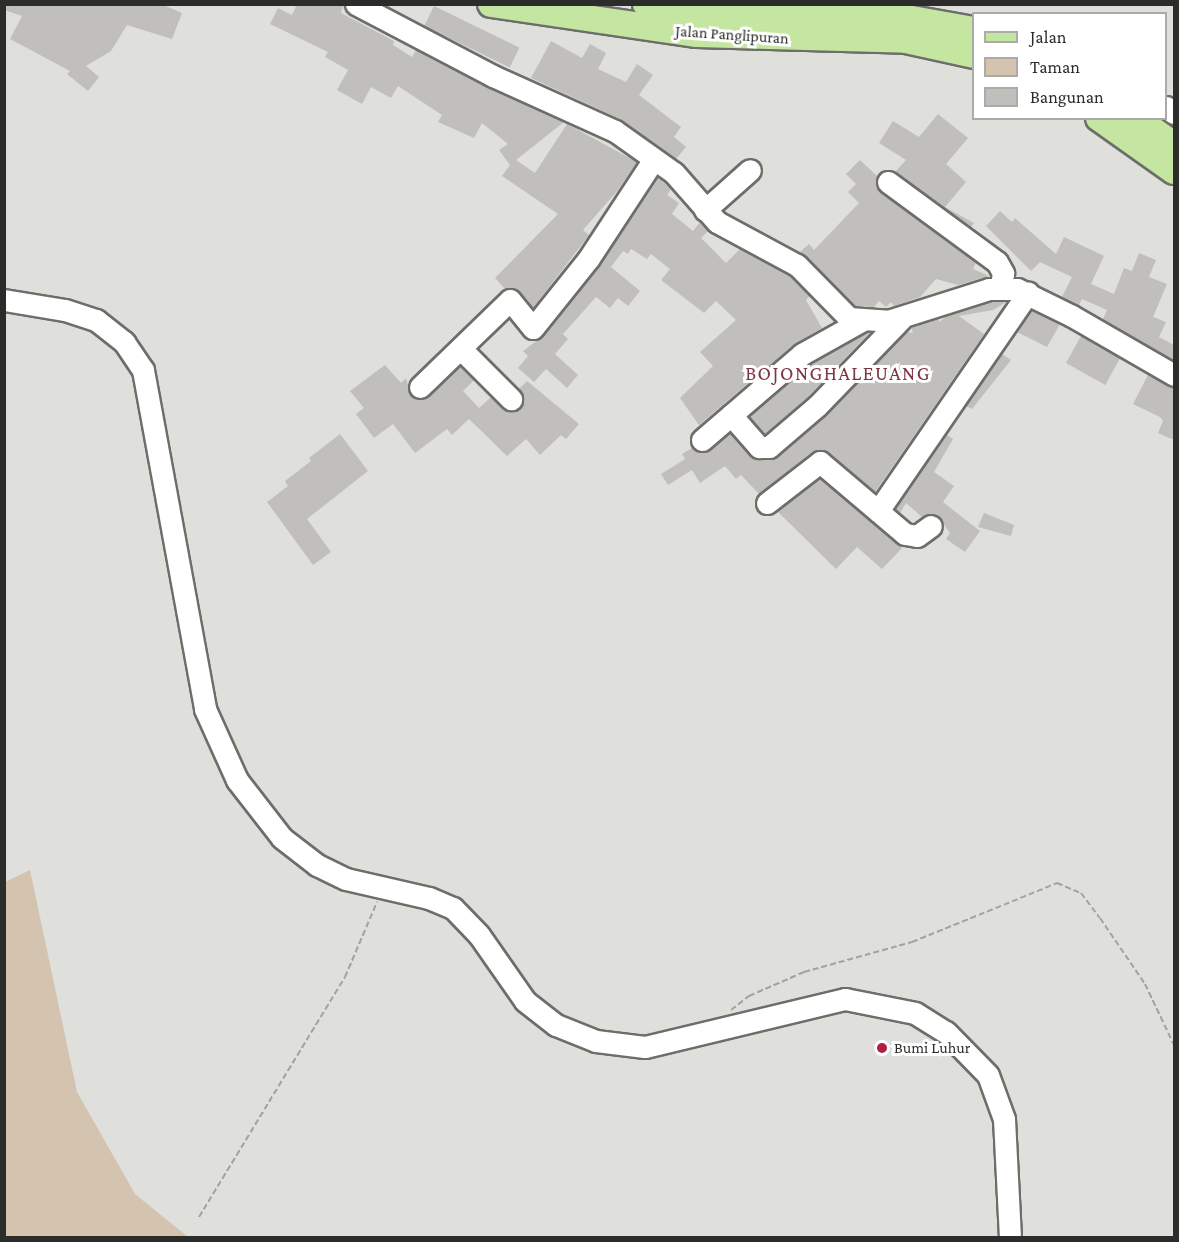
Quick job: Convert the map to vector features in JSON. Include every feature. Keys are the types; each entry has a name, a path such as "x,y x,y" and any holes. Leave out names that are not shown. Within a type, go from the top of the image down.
{"main road":[{"name":"Jalan Panglipuran","path":"491,4 697,34 888,39 972,55"},
{"name":"Jalan Panglipuran","path":"646,4 728,14 884,14 972,30"},
{"path":"1103,120 1174,171"},
{"path":"1139,120 1174,145"}],"street":[{"path":"356,4 493,76 582,114 654,159 674,173 705,210 733,231 797,265 839,310 861,321"},
{"path":"420,387 510,300 533,328 589,258 654,159"},
{"path":"705,210 750,170"},
{"path":"888,182 997,262 1003,273 1000,286"},
{"path":"702,440 802,354 861,321 901,319 1000,286 1028,293 1174,375"},
{"path":"878,511 1028,293"},
{"path":"4,300 64,310 96,320 124,342 143,370 157,434 194,657 205,708 218,742 237,780 282,838 332,873 378,887 429,898 453,908 479,935 525,1001 556,1025 609,1044 645,1047 845,999 915,1013 946,1032 988,1075 1004,1119 1010,1238"},
{"path":"731,416 759,447 769,447 818,406 901,319"},
{"path":"461,349 511,399"},
{"path":"767,503 820,462 911,537 931,526"}],"path":[{"path":"725,1027 733,1006 784,980 912,942 1057,883 1081,893 1100,918 1145,984 1174,1045"},
{"path":"199,1217 345,977 376,912 378,887"}],"green space":[{"path":"30,870 77,1092 135,1194 188,1237 5,1237 5,882"}],"building":[{"path":"4,4 161,4 182,13 172,39 127,25 111,51 86,66 99,77 88,91 67,74 70,71 10,39 22,16 4,10"},
{"path":"297,4 343,4 341,13 394,41 393,45 412,57 416,50 564,122 516,160 535,173 567,124 637,162 618,190 583,230 589,235 533,308 519,291 505,289 495,278 558,214 502,176 510,165 499,150 508,144 482,123 474,138 438,122 442,115 398,86 391,98 371,87 362,104 337,90 348,70 325,57 328,52 270,24 278,8 292,15"},
{"path":"434,6 519,48 510,67 424,26"},
{"path":"551,41 582,58 590,44 606,53 598,69 626,82 637,64 653,75 639,95 681,127 674,137 686,147 676,159 620,119 531,78"},
{"path":"938,114 968,138 946,164 966,182 945,207 974,223 971,227 895,172 906,160 879,143 893,121 919,137"},
{"path":"860,160 877,176 876,187 880,192 976,262 973,269 989,276 958,285 936,279 920,297 894,306 891,302 886,307 879,301 874,307 855,306 800,252 809,244 814,250 859,203 848,192 856,184 846,174"},
{"path":"657,177 671,189 667,195 679,203 672,214 693,231 700,222 708,231 701,238 726,263 740,249 789,275 810,296 806,300 822,328 794,344 699,425 680,398 713,366 700,352 736,320 716,301 704,313 661,280 670,269 651,254 647,259 631,249 628,254 623,251 611,267 640,291 628,306 618,298 610,308 596,297 563,334 568,339 555,354 578,375 567,388 546,369 534,382 518,368 528,356 523,351 543,336 599,266"},
{"path":"1000,211 1012,222 1015,218 1056,254 1064,237 1104,256 1091,284 1114,294 1124,268 1132,271 1139,253 1156,260 1149,277 1167,284 1153,317 1166,322 1159,337 1174,345 1174,361 1103,319 1107,310 1082,299 1079,305 1062,297 1072,277 1040,262 1031,271 986,226"},
{"path":"991,302 1006,302 993,310 959,316 984,334 875,492 823,450 812,452 759,494 741,475 736,479 725,466 700,483 692,470 668,485 661,474 685,459 682,454 692,448 705,452 730,433 753,458 777,457 826,415 906,332 913,333 911,327 938,319 940,322 946,316"},
{"path":"1032,310 1060,324 1047,347 1017,332"},
{"path":"870,332 808,397 765,434 749,416 809,364"},
{"path":"1081,336 1120,358 1105,385 1066,363"},
{"path":"1002,354 1011,360 972,409 966,406"},
{"path":"385,365 401,383 406,378 411,396 423,399 460,366 474,380 463,391 479,408 491,397 508,411 520,408 523,396 519,389 527,381 579,424 566,439 561,435 540,455 526,439 507,456 469,419 452,435 447,429 415,453 393,424 374,438 356,414 364,408 350,391"},
{"path":"1148,375 1174,388 1174,440 1158,433 1163,421 1160,417 1133,404"},
{"path":"340,434 368,471 307,519 331,552 313,565 267,502 288,486 285,481 311,461 309,458"},
{"path":"946,434 953,439 934,472 954,486 943,502 980,531 965,552 946,539 950,533 937,515 922,517 906,503 900,513 895,509"},
{"path":"820,478 902,548 882,569 857,547 836,569 777,511"},
{"path":"984,513 1014,525 1011,536 978,527"}],"place":[{"name":"Bumi Luhur","path":"882,1048"}],"district":[{"name":"BOJONGHALEUANG","path":"838,373"}]}
